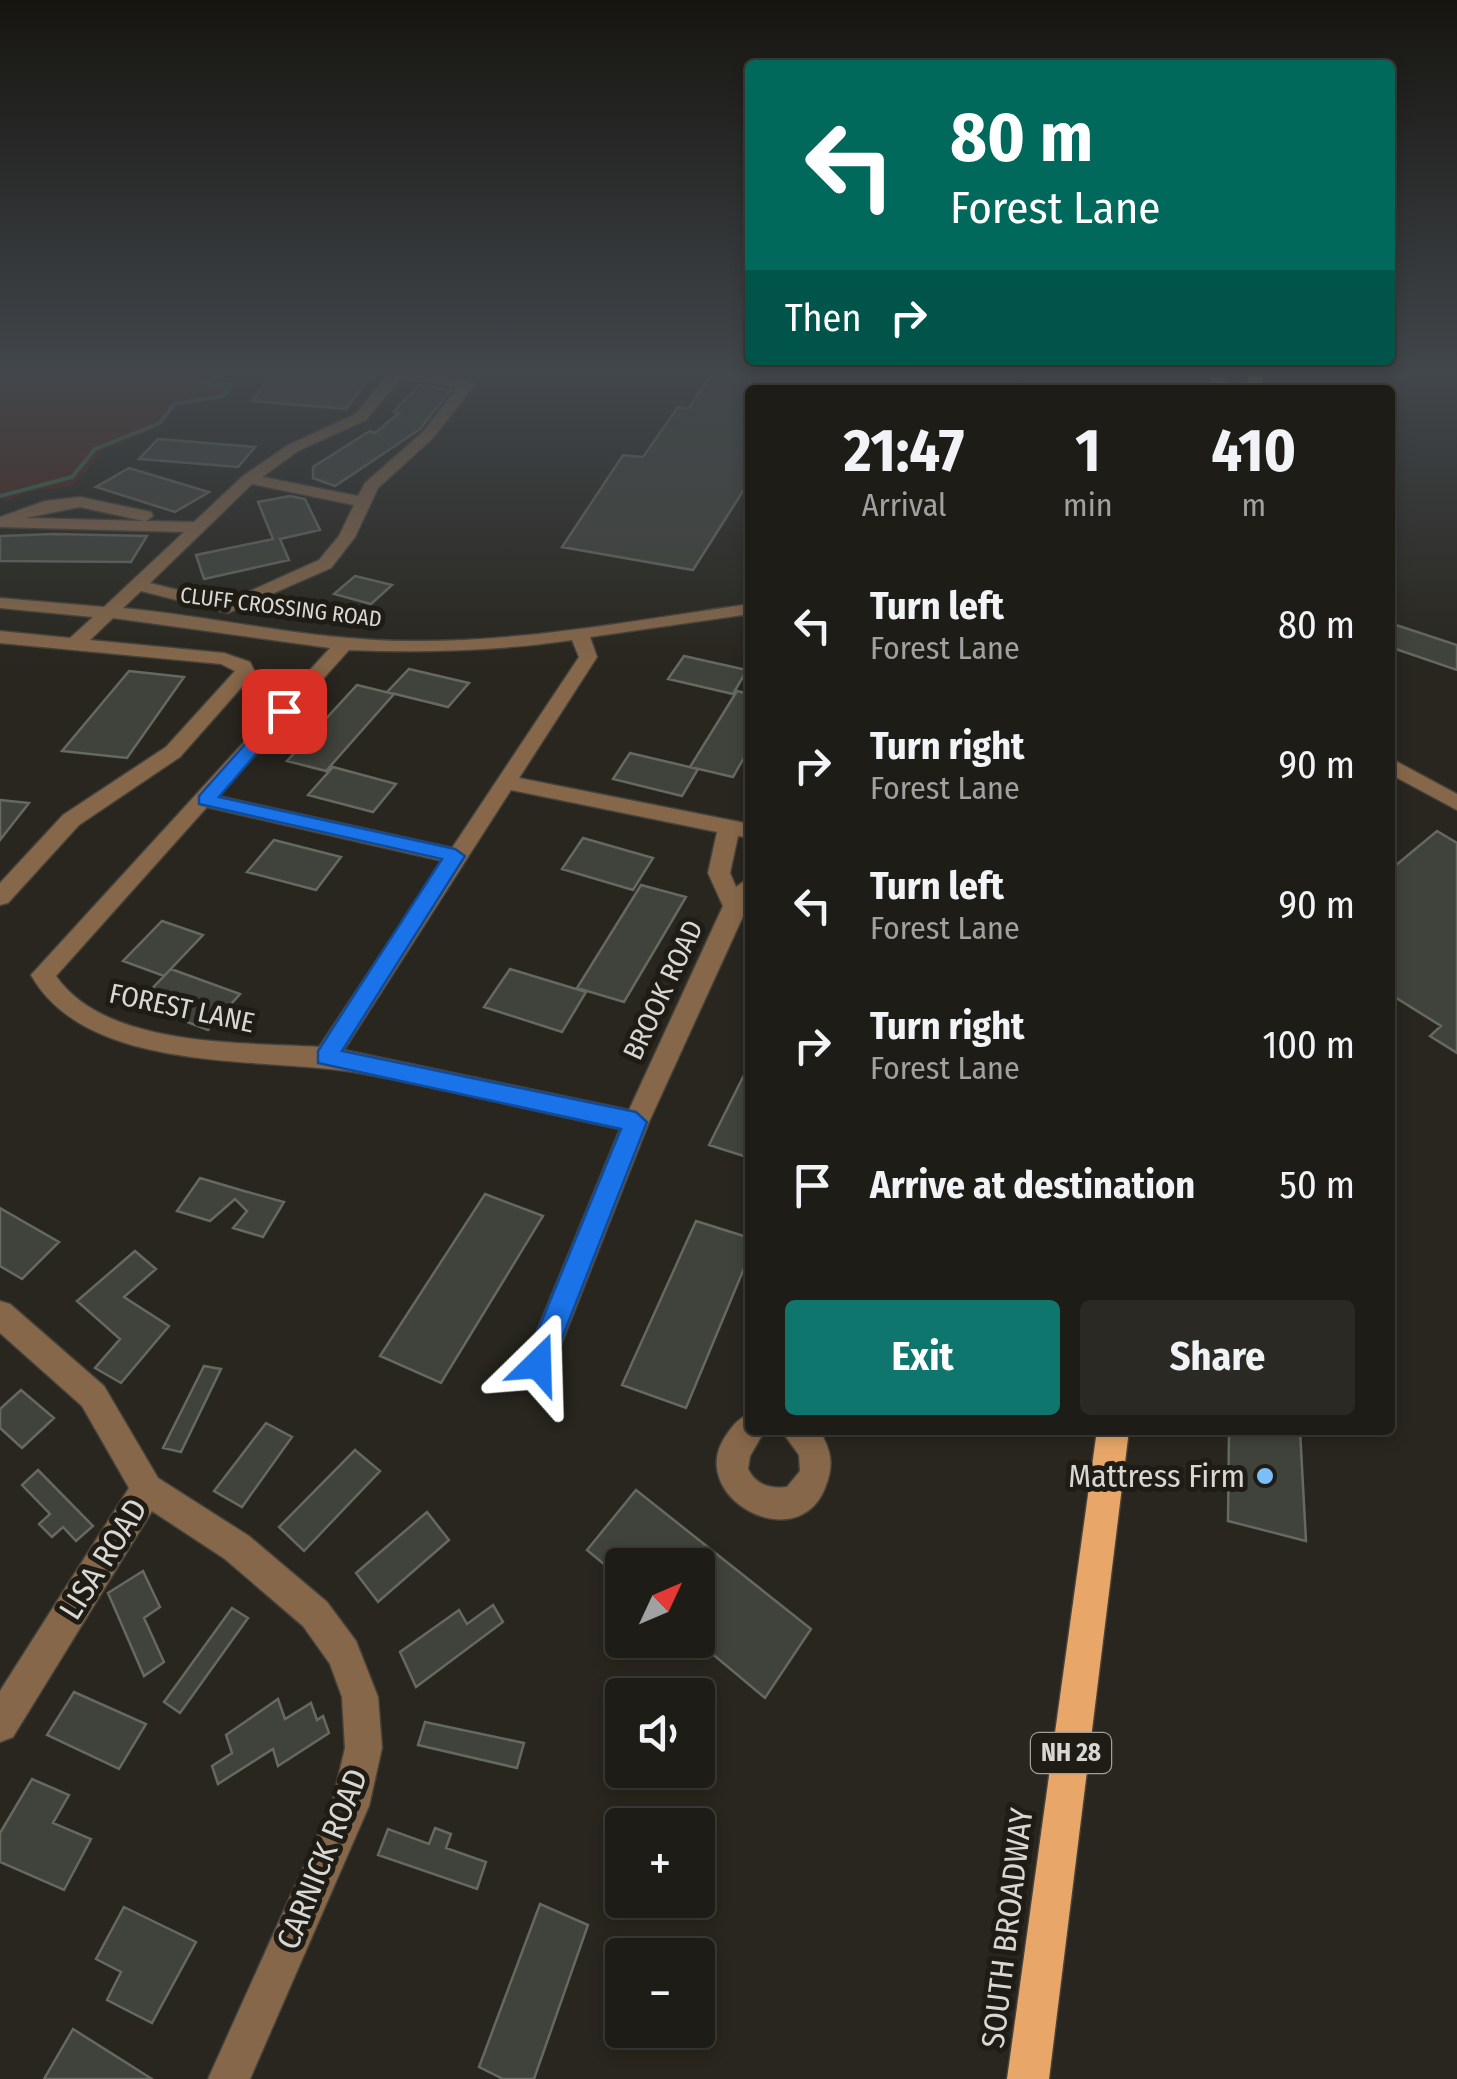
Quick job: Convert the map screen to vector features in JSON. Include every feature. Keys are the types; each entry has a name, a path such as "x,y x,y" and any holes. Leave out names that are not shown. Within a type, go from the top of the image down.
{"main road":[{"name":"SOUTH BROADWAY","path":"1028,2079 1112,1435"}],"street":[{"path":"74,644 190,526 260,471"},
{"path":"134,584 218,607 236,606 334,557 358,518 361,502 387,471"},
{"path":"249,479 361,502"},
{"path":"0,522 190,526"},
{"name":"CLUFF CROSSING ROAD","path":"0,603 104,612 344,644 471,645 745,611"},
{"path":"326,1057 588,657 587,645 576,633"},
{"path":"0,637 224,659 243,666 246,672 173,752 71,820 0,898"},
{"name":"FOREST LANE","path":"344,644 43,976 49,990 90,1018 192,1047 236,1054 326,1057 636,1122"},
{"path":"1395,768 1457,803"},
{"path":"504,782 739,829 718,873 734,906"},
{"path":"206,800 455,856"},
{"name":"BROOK ROAD","path":"538,1364 636,1122 734,906 745,892"},
{"name":"LISA ROAD","path":"0,1314 93,1396 147,1488 0,1724"},
{"path":"745,1435 734,1449 734,1476 750,1498 776,1506 802,1496 816,1473 812,1446 802,1435"},
{"name":"CARNICK ROAD","path":"147,1488 250,1556 308,1606 347,1655 365,1711 366,1739 356,1790 230,2079"}],"shaded area":[{"path":"0,471 85,471 73,486 27,492 6,501 0,499"}],"building":[{"path":"124,471 139,471 209,492 175,512 96,487"},
{"path":"313,471 357,471 335,486 313,478"},
{"path":"612,471 745,471 745,488 693,570 562,547"},
{"path":"290,496 305,499 320,530 280,539 289,560 204,579 196,555 273,539 258,502"},
{"path":"0,536 147,536 131,562 0,561"},
{"path":"355,576 392,585 371,604 334,594"},
{"path":"1395,625 1457,645 1457,670 1395,649"},
{"path":"684,656 745,670 733,694 668,679"},
{"path":"409,669 469,683 448,707 387,692"},
{"path":"129,671 184,677 127,758 62,751"},
{"path":"357,685 394,694 326,771 287,761"},
{"path":"737,691 745,693 745,756 733,777 690,767"},
{"path":"630,753 698,769 682,796 613,779"},
{"path":"333,767 396,784 373,812 308,795"},
{"path":"0,800 29,803 0,840"},
{"path":"1437,831 1457,843 1457,1053 1430,1036 1441,1026 1395,997 1395,866"},
{"path":"583,838 653,858 633,890 562,869"},
{"path":"274,840 341,857 316,890 247,872"},
{"path":"641,885 686,897 624,1002 577,988"},
{"path":"162,921 203,935 164,976 123,961"},
{"path":"171,969 240,994 208,1030 138,1003"},
{"path":"510,969 586,992 562,1032 484,1007"},
{"path":"745,1073 745,1156 709,1145"},
{"path":"200,1178 284,1202 263,1237 233,1228 247,1211 235,1199 210,1221 177,1211"},
{"path":"485,1194 543,1216 441,1383 380,1356"},
{"path":"0,1208 59,1242 22,1279 0,1266"},
{"path":"696,1221 745,1236 745,1266 686,1408 622,1385"},
{"path":"135,1251 156,1269 124,1297 169,1326 121,1383 95,1368 120,1339 77,1301"},
{"path":"204,1366 221,1369 181,1452 163,1448"},
{"path":"21,1390 54,1418 22,1448 0,1428 0,1409"},
{"path":"266,1423 292,1437 242,1507 214,1491"},
{"name":"Mattress Firm","path":"1229,1435 1300,1435 1306,1541 1228,1521"},
{"path":"355,1450 380,1471 304,1551 279,1527"},
{"path":"38,1470 93,1526 76,1541 63,1527 52,1537 39,1524 50,1514 22,1485"},
{"path":"636,1490 709,1548 605,1548 605,1565 587,1550"},
{"path":"427,1512 449,1540 378,1602 356,1573"},
{"path":"715,1553 811,1629 765,1698 715,1656"},
{"path":"143,1571 160,1607 144,1618 164,1662 144,1676 108,1593"},
{"path":"493,1605 503,1622 416,1687 400,1652 459,1610 467,1624"},
{"path":"232,1608 248,1618 180,1713 164,1702"},
{"path":"74,1692 146,1724 119,1769 47,1735"},
{"path":"278,1699 285,1719 311,1703 317,1720 323,1716 329,1733 278,1766 273,1749 218,1784 212,1766 232,1753 226,1735"},
{"path":"425,1722 524,1743 517,1768 418,1745"},
{"path":"32,1779 69,1795 53,1823 91,1839 64,1890 0,1862 0,1833"},
{"path":"435,1828 451,1834 446,1848 486,1862 477,1889 378,1855 388,1829 429,1844"},
{"path":"540,1904 588,1925 534,2079 503,2079 479,2067"},
{"path":"124,1907 196,1942 152,2023 107,2000 121,1972 96,1959"},
{"path":"73,2029 152,2079 44,2079"}],"waterway":[{"path":"0,496 72,477 77,471"}],"place":[{"name":"Mattress Firm","path":"1265,1476"}],"route":[{"path":"284,711 206,800 455,856 326,1057 636,1122 538,1364"}]}
